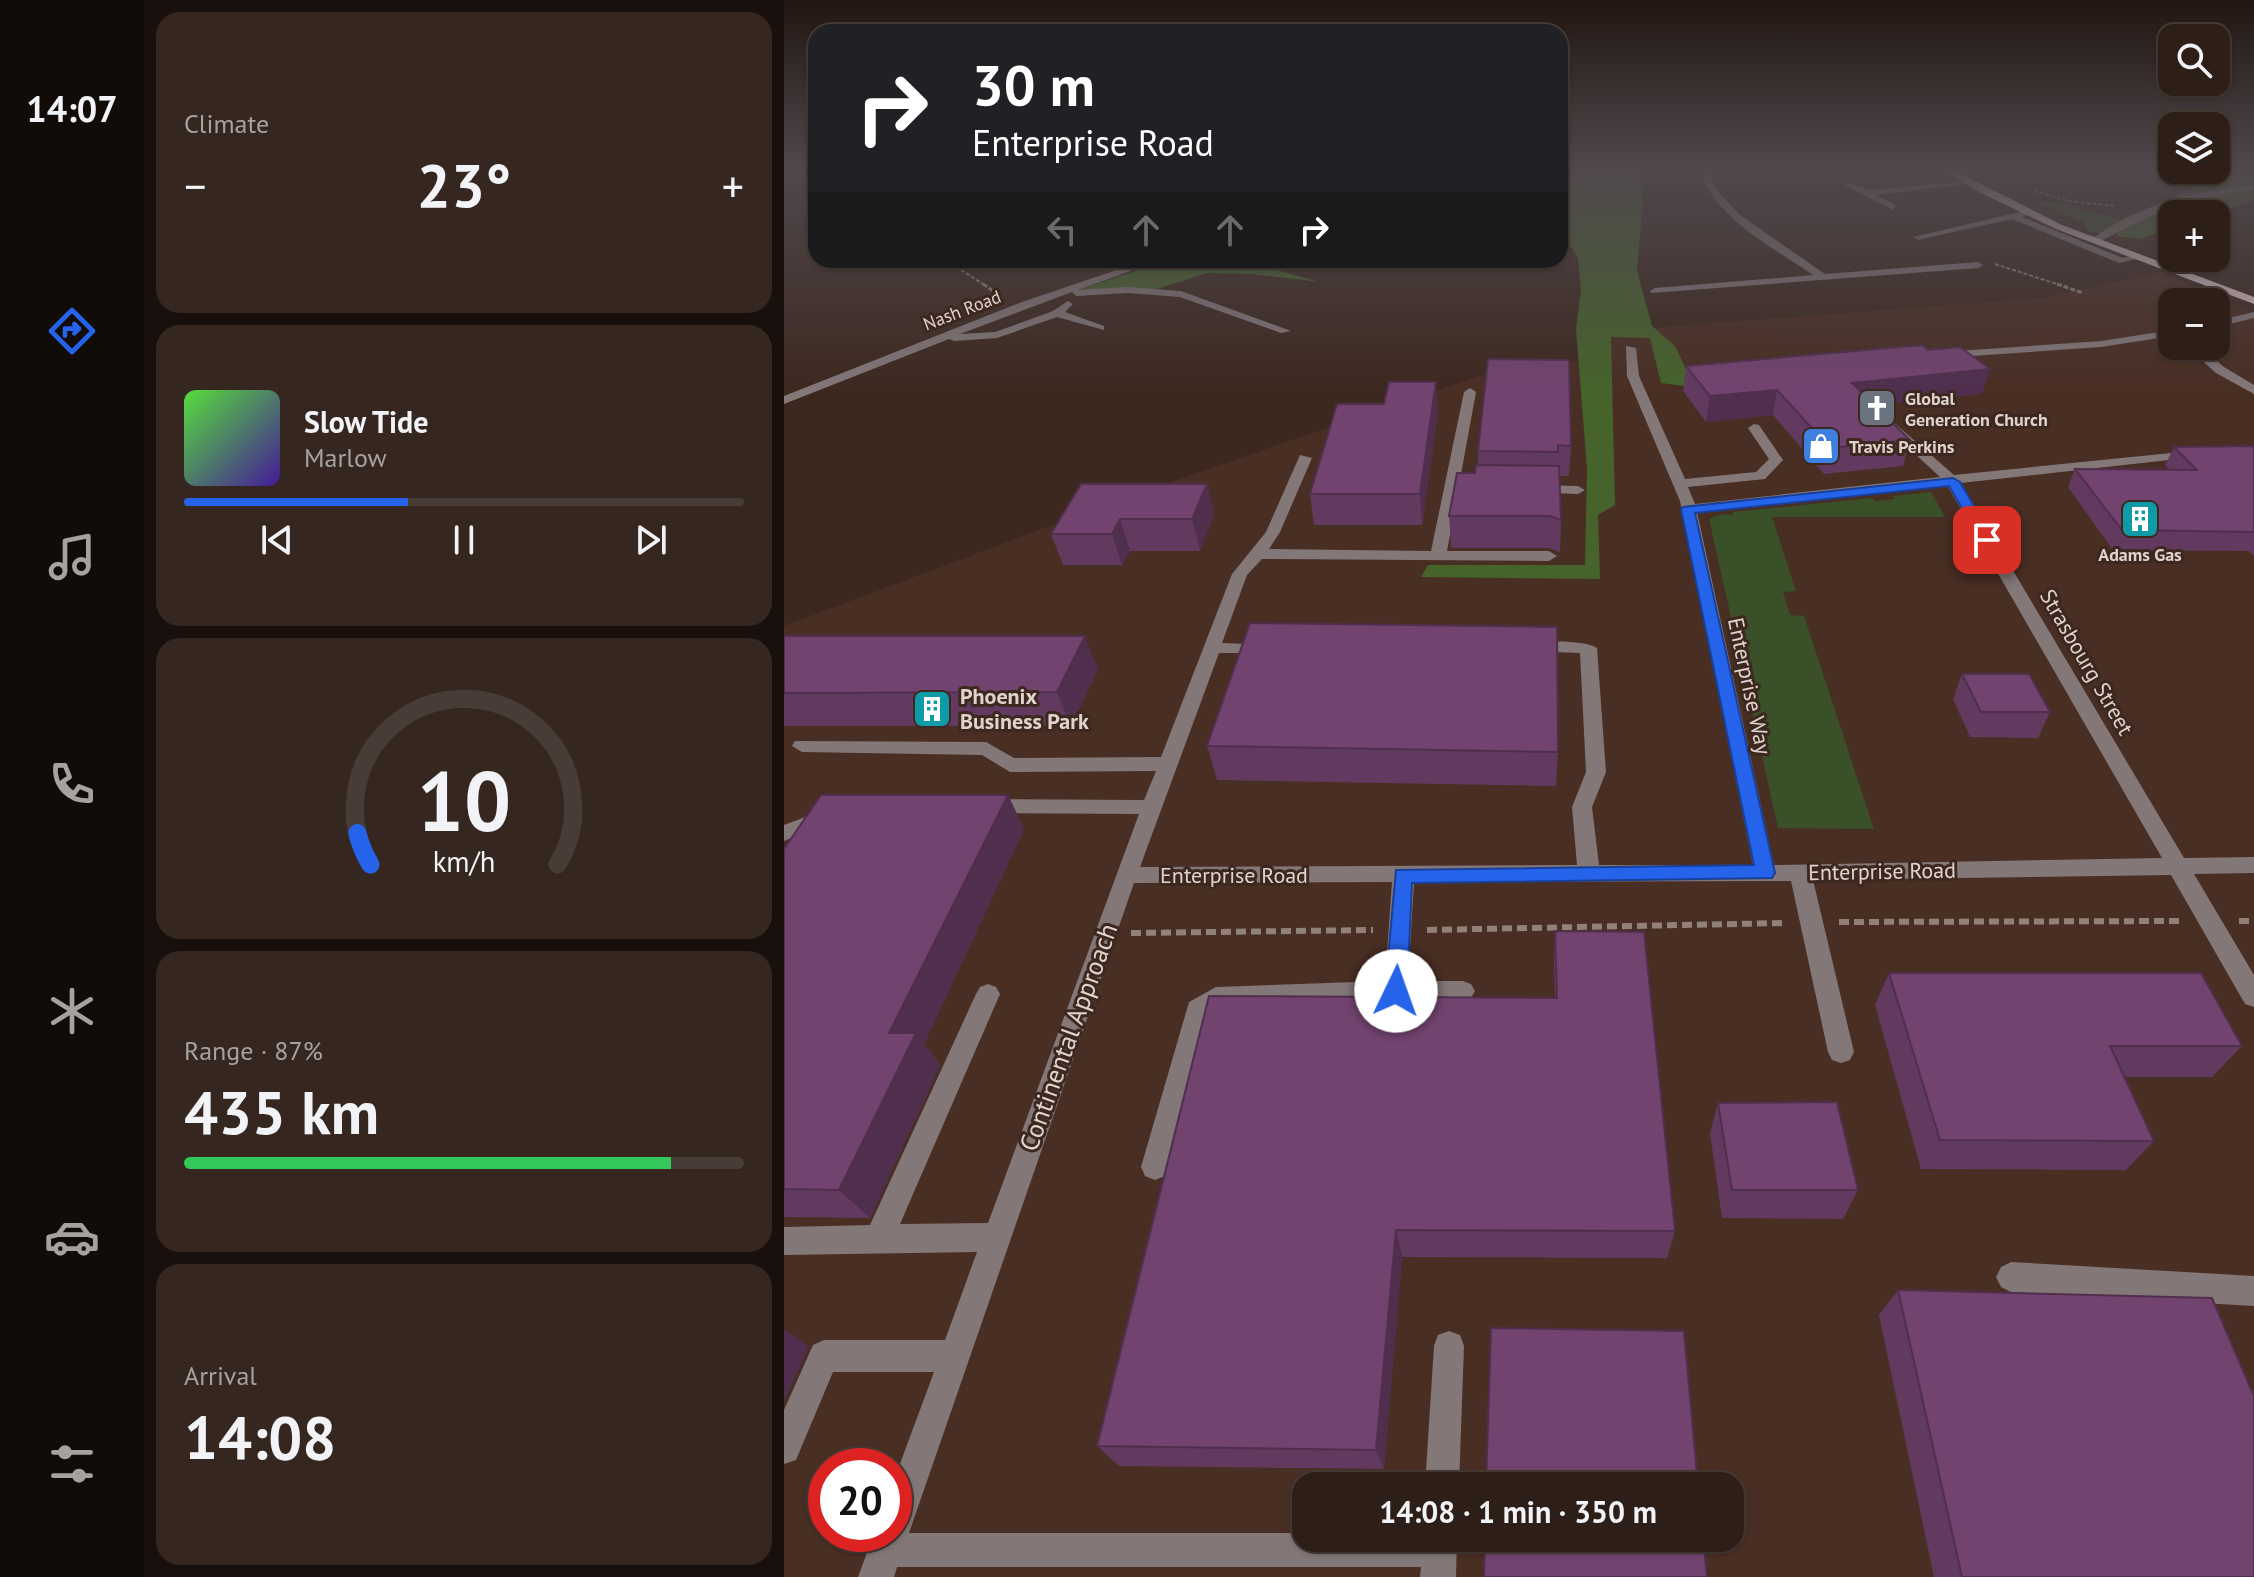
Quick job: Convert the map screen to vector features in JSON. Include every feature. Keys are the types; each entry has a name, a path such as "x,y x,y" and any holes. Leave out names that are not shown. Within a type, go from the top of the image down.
{"main road":[{"path":"2105,244 2254,301"}],"street":[{"path":"1776,244 1824,278"},
{"path":"2079,244 2122,261 2139,257"},
{"path":"1655,291 1977,265"},
{"name":"Nash Road","path":"784,400 1026,304 1132,268"},
{"path":"1061,292 1085,294 1128,290 1181,294 1285,331"},
{"path":"937,338 997,335 1057,313 1085,294"},
{"path":"1057,313 1100,328"},
{"path":"2230,321 2254,315"},
{"path":"1932,356 2101,344 2158,335"},
{"name":"Enterprise Way","path":"1630,348 1633,376 1688,509 1765,873"},
{"path":"2208,360 2254,390"},
{"path":"1438,556 1457,488 1470,392"},
{"name":"Strasbourg Street","path":"1882,416 1953,482 2254,997"},
{"path":"1680,484 1760,476 1776,460 1754,428"},
{"path":"1688,509 2215,451"},
{"name":"Continental Approach","path":"912,1477 1126,875 1240,574 1273,532 1305,458"},
{"path":"1521,489 1578,490"},
{"path":"1258,554 1549,556"},
{"path":"1213,648 1252,649 1281,626"},
{"path":"1521,646 1588,648 1596,772 1582,807 1589,874"},
{"path":"802,746 986,749 1010,765 1167,764"},
{"path":"968,806 1151,807"},
{"path":"784,833 832,814 847,813"},
{"name":"Enterprise Road","path":"1126,875 1765,873 2254,865"},
{"path":"1800,872 1841,1052"},
{"path":"1396,991 1403,876"},
{"path":"1155,1167 1198,1009 1216,997 1463,991"},
{"path":"878,1241 988,994"},
{"path":"784,1241 996,1237"},
{"path":"2011,1277 2254,1291"},
{"path":"1443,1472 1449,1346"},
{"path":"784,1448 824,1356 955,1356"},
{"path":"912,1547 1439,1555"}],"path":[{"path":"958,268 1011,303 1026,304"},
{"path":"1106,933 1812,923 2254,921"}],"shaded area":[{"path":"2162,272 2198,288 2158,288 2158,360 2230,360 2230,302 2254,313 2254,1577 784,1577 784,626 1121,499 1522,361 1595,362 1598,332 2042,298"}],"green space":[{"path":"1569,244 1639,244 1637,271 1652,326 1675,346 1691,387 1661,383 1650,338 1611,337 1615,505 1598,515 1600,579 1421,577 1428,565 1585,565 1587,469 1576,329 1581,291 1578,258"},
{"path":"1144,268 1269,268 1320,282 1252,274 1207,273 1157,289 1117,292 1079,290"},
{"path":"1931,492 1945,517 1772,517 1796,591 1783,592 1790,615 1804,616 1874,829 1778,828 1709,519 1721,514 1733,515 1733,512 1872,498 1875,501 1895,499 1893,496"}],"building":[{"path":"1923,345 1928,350 1960,347 1990,369 1852,383 1910,440 1830,448 1777,390 1710,396 1686,366"},
{"path":"1488,359 1569,360 1571,446 1558,445 1558,452 1478,451"},
{"path":"1389,382 1436,382 1420,494 1310,494 1337,404 1384,404"},
{"path":"2254,446 2254,532 2122,530 2075,469 2197,470 2174,447"},
{"path":"1476,465 1559,466 1561,520 1550,516 1449,516 1457,473 1475,473"},
{"path":"1081,484 1207,484 1192,519 1120,519 1112,534 1051,534"},
{"path":"1250,623 1557,627 1558,752 1207,746"},
{"path":"784,636 1085,636 1057,692 784,693"},
{"path":"1962,674 2029,674 2050,712 1981,712"},
{"path":"821,795 1008,795 889,1033 916,1033 839,1190 784,1189 784,849"},
{"path":"1555,931 1644,932 1675,1231 1396,1230 1376,1450 1097,1446 1209,996 1557,998"},
{"path":"1889,973 2201,973 2242,1046 2110,1046 2154,1141 1940,1140"},
{"path":"1837,1102 1858,1190 1732,1190 1718,1103"},
{"path":"1898,1290 2212,1298 2254,1396 2254,1577 1962,1577"},
{"path":"1491,1328 1684,1331 1697,1472 1486,1472"},
{"path":"1485,1552 1704,1552 1707,1577 1484,1577"}],"place":[{"name":"Global Generation Church","path":"1877,408"},
{"name":"Travis Perkins","path":"1821,446"},
{"name":"Adams Gas","path":"2140,519"},
{"name":"Phoenix Business Park","path":"932,709"}],"route":[{"path":"1396,991 1403,876 1765,873 1688,509 1953,482 1987,540"}]}
